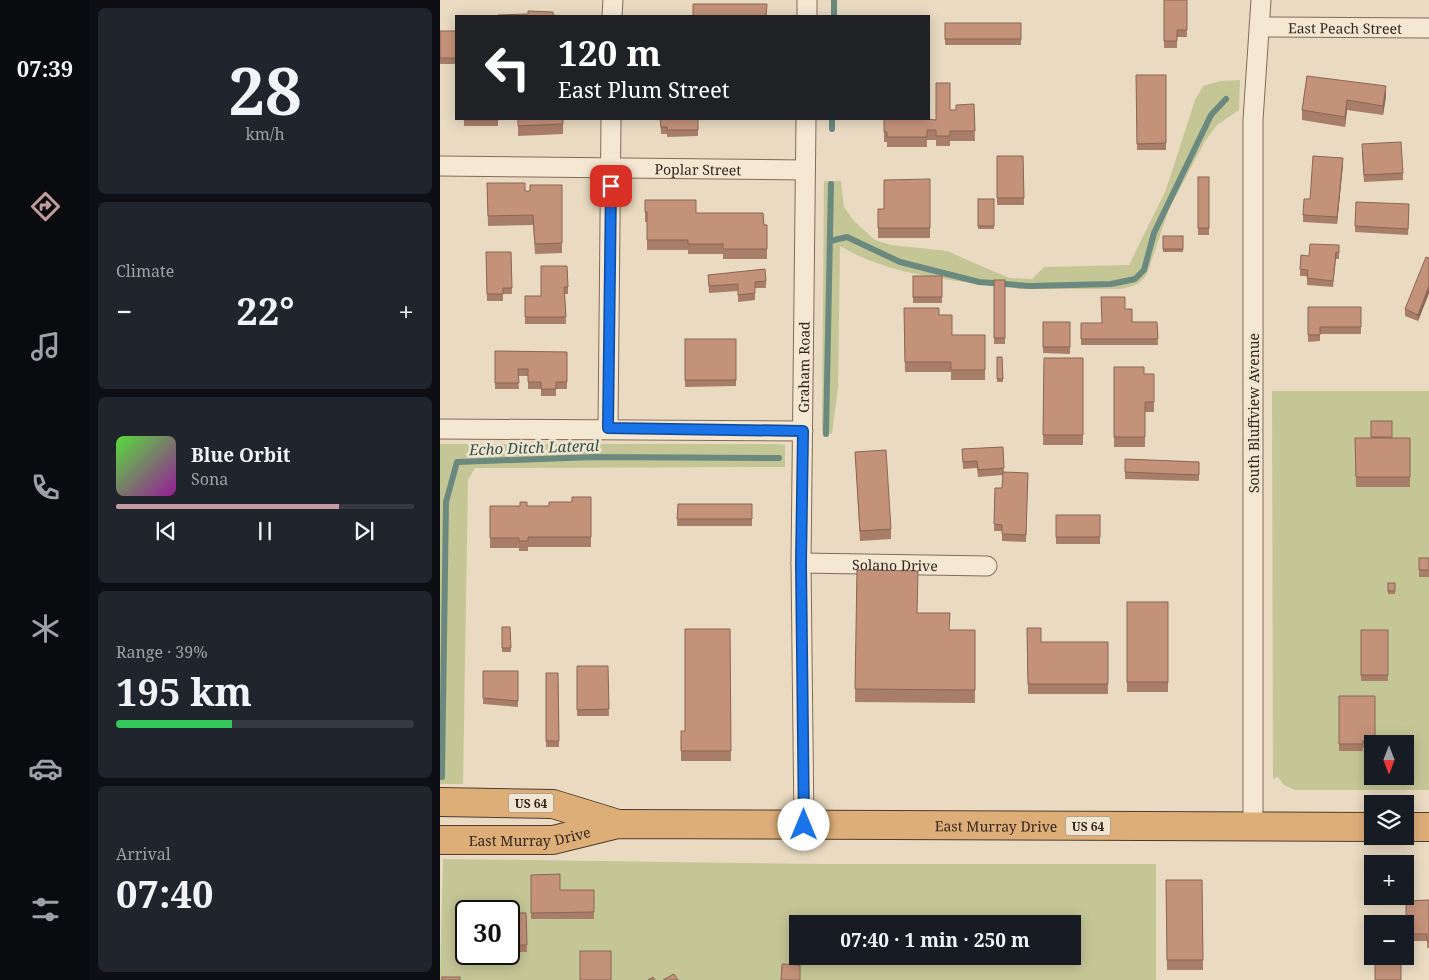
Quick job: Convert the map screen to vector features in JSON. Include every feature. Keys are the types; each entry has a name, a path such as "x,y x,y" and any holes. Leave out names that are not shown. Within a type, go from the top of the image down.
{"highway":[{"name":"East Murray Drive","path":"440,802 553,804 618,824"},
{"name":"East Murray Drive","path":"440,840 553,840 618,824 1364,826"},
{"path":"1414,826 1429,827"}],"street":[{"path":"612,15 613,0"},
{"path":"807,15 808,0"},
{"name":"South Bluffview Avenue","path":"1253,826 1253,120 1261,0"},
{"name":"East Peach Street","path":"1260,26 1429,28"},
{"path":"608,428 612,120"},
{"name":"Graham Road","path":"804,825 801,563 806,120"},
{"name":"Poplar Street","path":"440,166 805,170"},
{"path":"440,429 608,428 803,431"},
{"name":"Solano Drive","path":"801,563 987,566"}],"green space":[{"path":"1240,80 1239,110 1217,125 1205,141 1169,209 1147,274 1135,285 1119,289 1019,289 973,283 921,275 888,267 840,246 838,387 832,434 822,431 824,181 841,181 844,207 854,221 875,240 891,245 947,251 1009,278 1032,279 1044,267 1129,265 1166,190 1195,100 1203,86 1220,81"},
{"path":"1272,391 1429,391 1429,790 1295,790 1284,785 1278,777 1273,779"},
{"path":"440,444 778,444 785,445 785,467 475,468 468,480 463,784 440,784"},
{"path":"443,859 823,864 1156,864 1156,980 440,980"}],"building":[{"path":"1164,0 1187,0 1187,30 1177,30 1177,41 1164,41"},
{"path":"693,4 767,4 766,15 693,15"},
{"path":"528,11 553,12 553,15 498,15 528,14"},
{"path":"945,23 1021,23 1021,39 945,39"},
{"path":"440,31 455,31 455,58 440,58"},
{"path":"1136,75 1166,75 1166,143 1137,144"},
{"path":"1307,76 1386,86 1383,106 1347,100 1345,117 1302,110"},
{"path":"936,83 950,83 950,110 956,110 956,105 974,104 975,131 950,131 950,136 936,136 936,130 927,130 927,137 887,137 887,132 884,132 884,120 936,120"},
{"path":"518,120 563,120 563,124 518,126"},
{"path":"660,120 698,120 698,130 667,130 667,127 661,127"},
{"path":"1401,142 1403,173 1364,175 1362,144"},
{"path":"997,156 1023,156 1024,198 997,198"},
{"path":"1313,156 1343,158 1337,217 1303,215 1304,199 1310,199"},
{"path":"1198,177 1209,177 1209,228 1198,228"},
{"path":"930,179 930,228 878,228 878,209 884,209 884,180"},
{"path":"487,183 525,183 525,191 530,191 530,185 562,185 562,243 535,244 533,215 488,216"},
{"path":"978,199 994,199 994,226 978,226"},
{"path":"645,200 696,200 696,213 763,213 764,225 767,225 767,249 723,249 723,244 688,244 688,240 647,240"},
{"path":"1356,202 1409,204 1408,229 1355,226"},
{"path":"1163,236 1183,236 1183,249 1163,249"},
{"path":"1310,244 1339,245 1339,253 1336,252 1333,281 1307,278 1308,270 1300,269 1301,255 1309,256"},
{"path":"486,252 511,252 512,288 503,288 503,294 487,294"},
{"path":"1426,257 1429,258 1429,286 1418,315 1405,309"},
{"path":"541,266 567,266 568,287 564,287 566,317 525,317 525,296 541,296"},
{"path":"765,269 766,281 755,282 755,293 738,295 738,284 709,286 708,275"},
{"path":"913,276 942,276 942,297 913,297"},
{"path":"994,280 1005,280 1005,338 994,338"},
{"path":"1101,297 1125,297 1125,309 1132,309 1132,322 1157,322 1158,339 1081,339 1081,323 1102,323"},
{"path":"1308,307 1361,307 1361,327 1320,327 1320,335 1308,335"},
{"path":"904,308 939,308 939,315 952,315 952,335 985,335 985,370 951,370 951,362 905,362"},
{"path":"1043,322 1070,322 1070,347 1043,347"},
{"path":"685,339 736,339 736,380 685,380"},
{"path":"495,351 567,352 567,382 556,382 556,389 541,389 541,382 528,382 528,369 518,369 519,383 495,383"},
{"path":"997,357 1002,357 1003,379 997,379"},
{"path":"1044,358 1083,358 1083,435 1043,435"},
{"path":"1114,367 1144,367 1144,374 1154,374 1154,402 1145,402 1145,437 1114,437"},
{"path":"1371,421 1392,421 1392,437 1371,437"},
{"path":"1355,438 1410,438 1410,477 1356,477"},
{"path":"1003,447 1004,468 978,470 977,461 963,462 962,449"},
{"path":"886,450 891,529 860,531 855,452"},
{"path":"1125,459 1199,462 1199,475 1125,472"},
{"path":"1003,472 1028,473 1026,535 1002,534 1002,525 994,524 995,488 1002,488"},
{"path":"572,497 591,497 591,537 528,537 528,541 519,541 519,538 490,538 490,506 520,506 520,502 527,502 527,506 549,506 549,502 572,502"},
{"path":"678,504 752,504 752,519 677,519"},
{"path":"1056,515 1100,515 1100,537 1056,537"},
{"path":"1419,558 1429,558 1429,570 1419,570"},
{"path":"857,570 918,571 917,613 950,613 949,630 975,630 975,690 855,689"},
{"path":"1388,583 1395,583 1395,591 1388,591"},
{"path":"1127,602 1168,602 1168,682 1127,682"},
{"path":"502,627 510,627 511,648 502,648"},
{"path":"1027,628 1041,628 1041,642 1108,642 1108,684 1028,684"},
{"path":"685,629 730,629 731,751 681,751 681,731 685,731"},
{"path":"1361,630 1388,630 1388,675 1361,675"},
{"path":"577,666 608,666 609,709 577,710"},
{"path":"483,671 518,671 518,701 483,698"},
{"path":"546,673 558,673 559,741 546,741"},
{"path":"1339,696 1375,696 1375,735 1364,735 1363,744 1339,744"},
{"path":"560,874 560,890 594,890 594,912 531,913 531,875"},
{"path":"1166,880 1202,880 1203,960 1167,960"},
{"path":"1429,900 1429,941 1427,941 1427,934 1414,934 1414,915 1406,915 1406,905 1414,905 1414,901"},
{"path":"520,913 526,913 527,945 520,945"},
{"path":"580,951 611,951 611,980 580,980"},
{"path":"782,964 800,965 800,980 781,980"},
{"path":"1375,965 1401,965 1401,980 1375,980"},
{"path":"674,974 678,980 663,980"},
{"path":"442,977 460,977 460,980 442,980"}],"waterway":[{"name":"Echo Ditch Lateral","path":"834,0 834,15"},
{"path":"830,241 847,237 900,262 979,282 1030,286 1111,284 1135,279 1144,270 1154,233 1211,115 1226,99"},
{"name":"Echo Ditch Lateral","path":"832,120 832,129"},
{"name":"Echo Ditch Lateral","path":"826,434 831,184"},
{"name":"Echo Ditch Lateral","path":"442,777 446,502 457,462 594,457 779,458"}],"route":[{"path":"611,186 608,428 803,431 801,563 804,825"}]}
